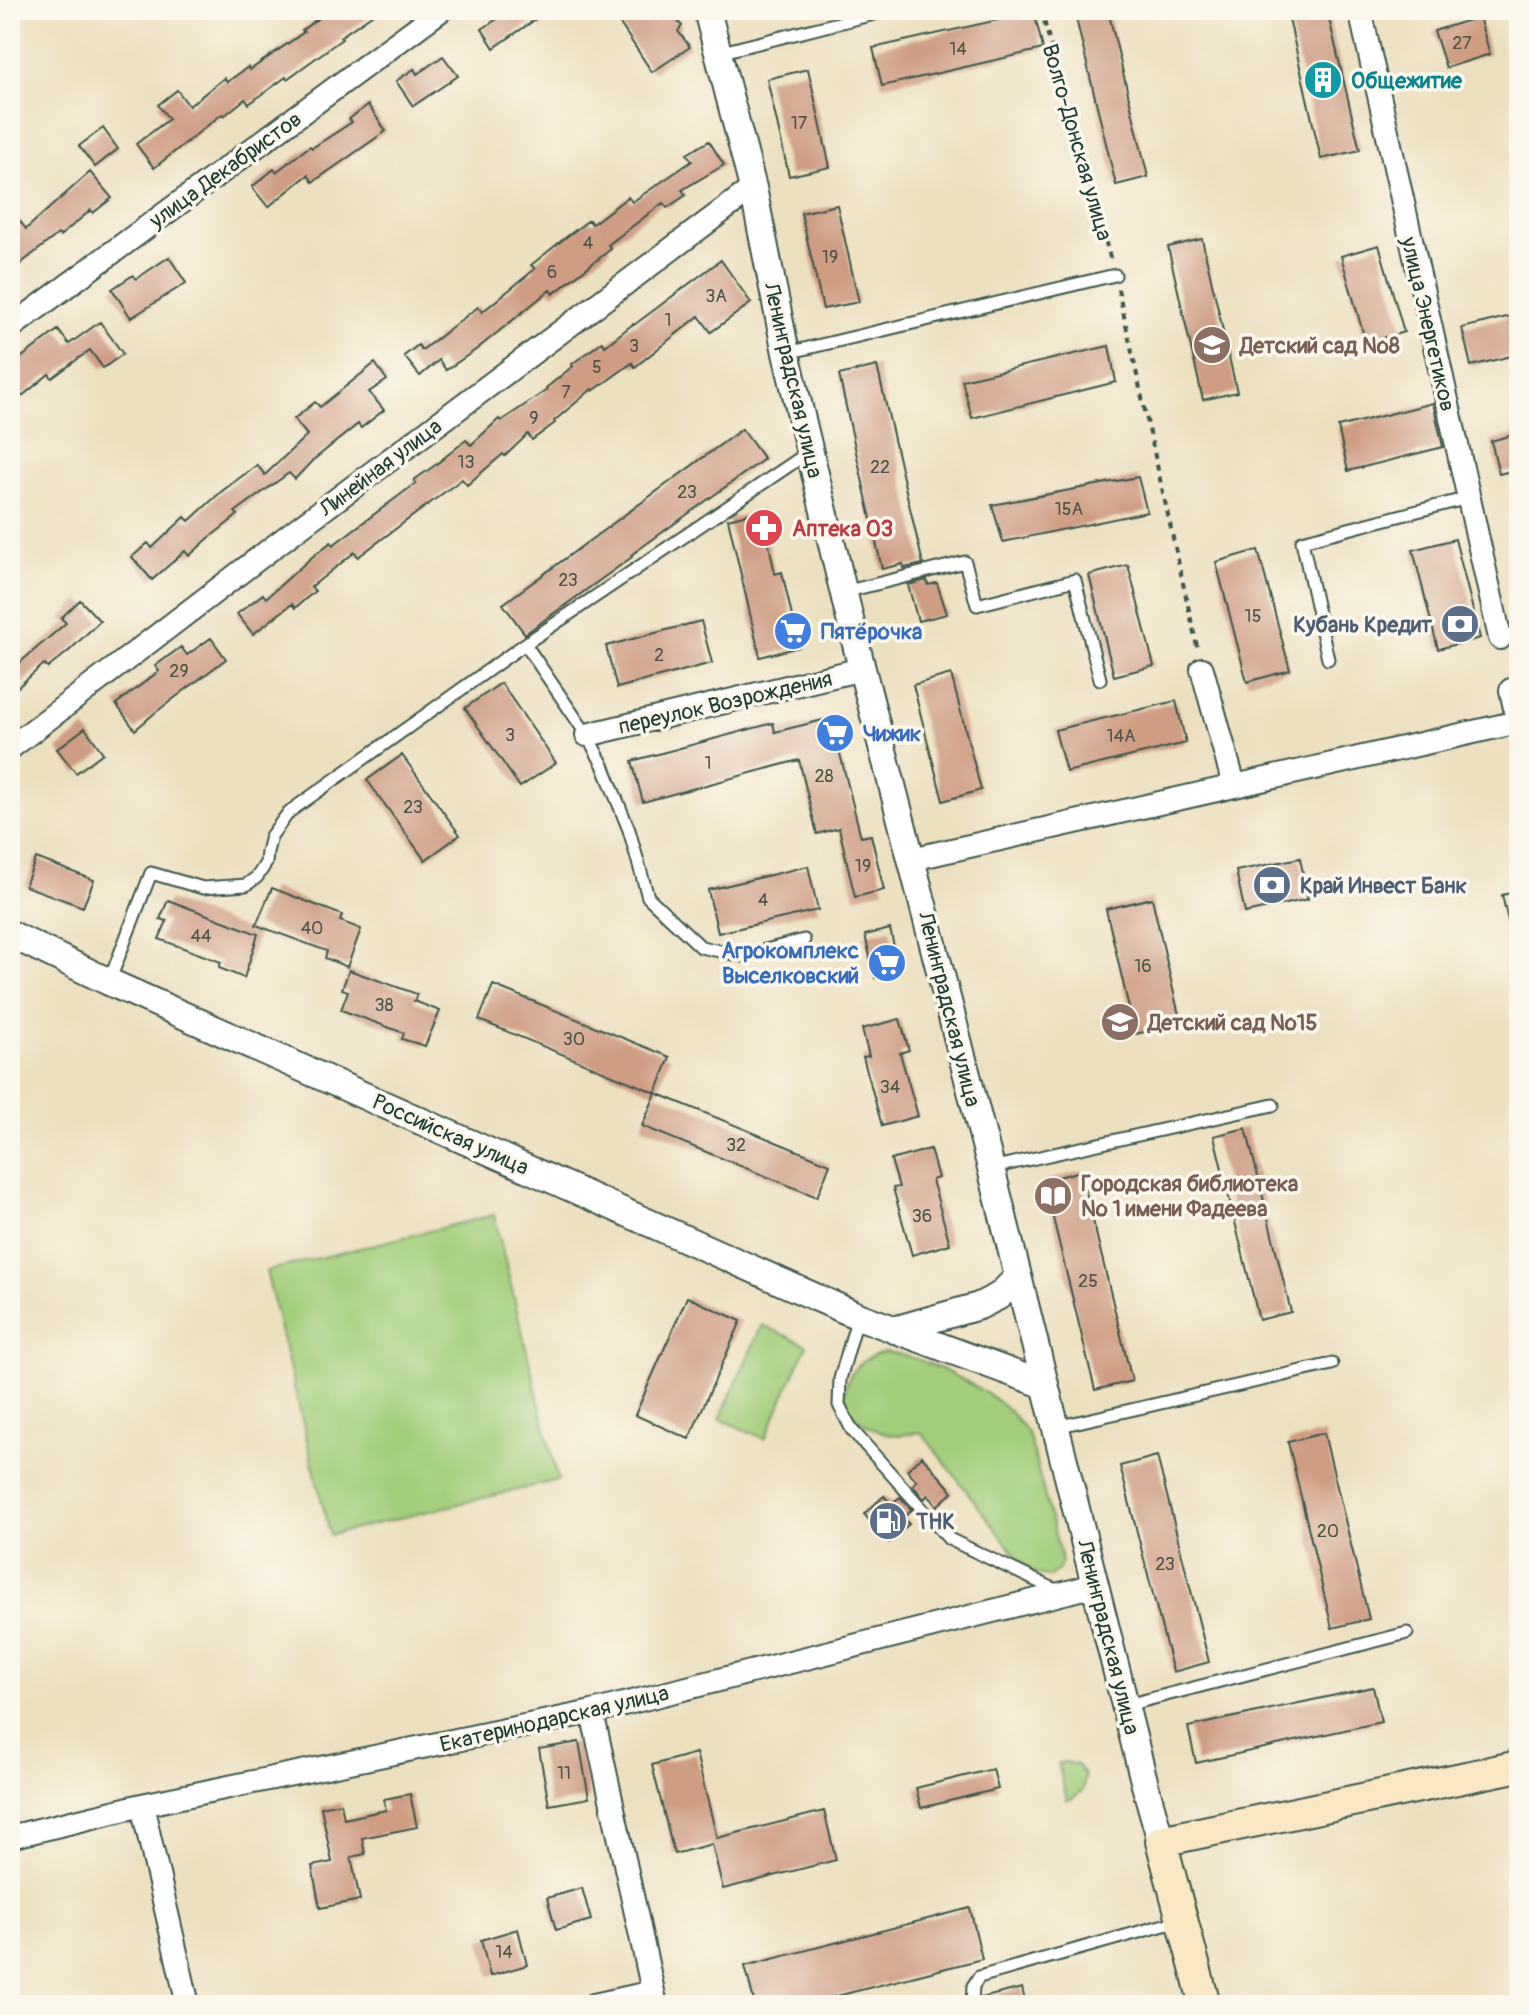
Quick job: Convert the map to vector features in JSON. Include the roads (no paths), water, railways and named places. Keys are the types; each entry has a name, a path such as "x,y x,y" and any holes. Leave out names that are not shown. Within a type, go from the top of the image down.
{"main road":[{"path":"1161,1841 1519,1766"},
{"name":"Ленинградская улица","path":"1161,1841 1205,2005"}],"street":[{"name":"улица Декабристов","path":"10,328 441,10"},
{"name":"Ленинградская улица","path":"707,10 753,188 786,353 862,669 1161,1841"},
{"name":"улица Энергетиков","path":"1360,10 1500,638"},
{"name":"Линейная улица","path":"10,748 753,188"},
{"name":"переулок Возрождения","path":"587,735 862,669"},
{"path":"1202,669 1234,785"},
{"path":"912,859 1518,722 1511,690"},
{"name":"Российская улица","path":"10,934 109,982 858,1316 1045,1385"},
{"path":"894,1330 979,1306 999,1296 1018,1277"},
{"name":"Екатеринодарская улица","path":"10,1837 142,1805 592,1712 1096,1585"},
{"path":"592,1712 655,1999 594,2005"},
{"path":"142,1805 188,2005"}],"lane":[{"path":"718,53 890,10"},
{"path":"786,353 1115,275"},
{"path":"109,982 151,873 203,888 246,885 257,877 266,863 271,836 289,812 525,644 809,452"},
{"path":"1328,659 1302,541 1468,498"},
{"path":"844,593 965,562 977,605 1075,580 1100,679"},
{"path":"525,644 587,735 603,765 629,830 648,897 701,947 743,956 804,940"},
{"path":"991,1168 1273,1105"},
{"path":"858,1316 839,1392 839,1405 852,1430 949,1539 1062,1593"},
{"path":"1056,1427 1332,1364"},
{"path":"1126,1705 1407,1633"},
{"path":"972,2005 973,1986 979,1977 1182,1920"}],"place":[{"name":"Общежитие","path":"1323,80"},
{"name":"Детский сад №8","path":"1212,345"},
{"name":"Аптека 03","path":"764,528"},
{"name":"Кубань Кредит","path":"1460,624"},
{"name":"Пятёрочка","path":"793,631"},
{"name":"Чижик","path":"835,733"},
{"name":"Край Инвест Банк","path":"1272,885"},
{"name":"Агрокомплекс Выселковский","path":"887,963"},
{"name":"Детский сад №15","path":"1120,1022"},
{"name":"Городская библиотека № 1 имени Фадеева","path":"1053,1196"},
{"name":"ТНК","path":"888,1521"}]}
